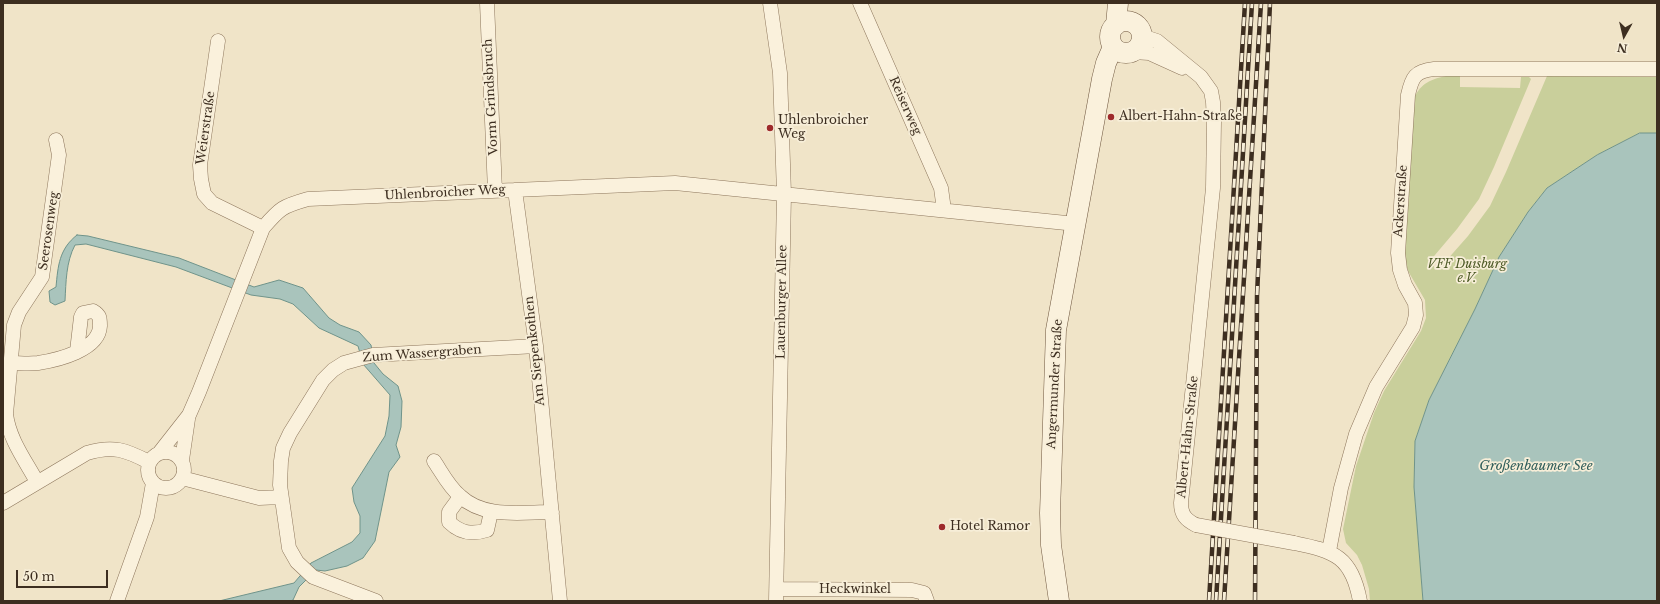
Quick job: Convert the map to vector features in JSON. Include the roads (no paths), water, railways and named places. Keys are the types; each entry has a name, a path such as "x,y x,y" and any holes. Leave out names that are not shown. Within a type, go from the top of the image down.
{"main road":[{"name":"Angermunder Straße","path":"1059,601 1050,531 1056,330 1100,98 1127,39 1118,3"},
{"path":"1127,39 1128,3"}],"street":[{"name":"Vorm Grindsbruch","path":"489,3 495,191"},
{"name":"Lauenburger Allee","path":"770,3 780,73 784,194 776,595"},
{"name":"Reiserweg","path":"860,3 941,188 944,210"},
{"name":"Albert-Hahn-Straße","path":"1127,39 1149,53 1201,77 1211,91 1213,102 1214,122 1212,188 1181,510 1184,516 1196,525 1329,551 1341,560 1350,570 1360,601"},
{"name":"Weierstraße","path":"218,41 200,165 204,194 212,203 263,228"},
{"name":"Ackerstraße","path":"1329,551 1341,488 1356,434 1376,387 1413,327 1416,315 1415,303 1405,285 1400,270 1398,253 1408,95 1411,83 1415,76 1421,70 1434,69 1657,69"},
{"name":"Seerosenweg","path":"37,482 11,436 6,414 14,325 19,312 42,277 59,155 56,140"},
{"name":"Uhlenbroicher Weg","path":"182,478 184,466 182,460 189,415 263,228 280,209 308,199 674,183 1076,224"},
{"name":"Am Siepenkothen","path":"515,190 536,346 560,601"},
{"name":"Zum Wassergraben","path":"376,601 313,577 301,567 288,548 281,497 281,461 283,448 290,433 324,380 333,370 344,363 367,356 536,346"},
{"path":"10,363 37,363 59,359 77,351"},
{"name":"Uhlenbroicher Weg","path":"149,462 160,452 189,415"},
{"path":"3,503 87,454 101,449 128,451 149,462 148,473 159,485 175,486 182,478 259,498 281,497"},
{"path":"160,452 173,452 182,460"},
{"path":"434,461 460,496 468,502 491,512 552,512"},
{"path":"118,599 159,485"},
{"path":"460,496 449,512 449,522 456,529 466,532 479,533 487,530 491,512"},
{"name":"Heckwinkel","path":"776,595 912,590 924,593 926,601"}],"water":[{"name":"Großenbaumer See","path":"1640,133 1657,133 1657,601 1423,601 1414,487 1415,441 1429,400 1475,309 1499,257 1528,212 1547,188 1597,155"},
{"path":"77,235 88,236 179,258 254,287 279,280 303,288 329,318 340,325 359,332 371,345 374,363 383,374 398,386 402,401 401,427 396,445 400,457 389,472 375,541 363,558 347,566 325,571 316,570 299,587 293,600 291,601 219,601 294,583 311,563 352,542 360,533 360,516 354,502 352,488 385,436 389,416 390,395 363,364 358,346 319,328 293,304 280,299 251,295 176,267 86,244 75,245 68,265 65,301 55,305 50,302 49,291 56,287 60,258 66,246"}],"railway":[{"path":"1209,601 1245,3"},
{"path":"1216,601 1252,3"},
{"path":"1224,601 1261,3"},
{"path":"1255,601 1257,296 1270,3"}],"place":[{"name":"Albert-Hahn-Straße","path":"1111,117"},
{"name":"Uhlenbroicher Weg","path":"770,128"},
{"name":"Hotel Ramor","path":"942,527"}],"park label":[{"name":"VFF Duisburg e.V.","path":"1467,272"}]}
